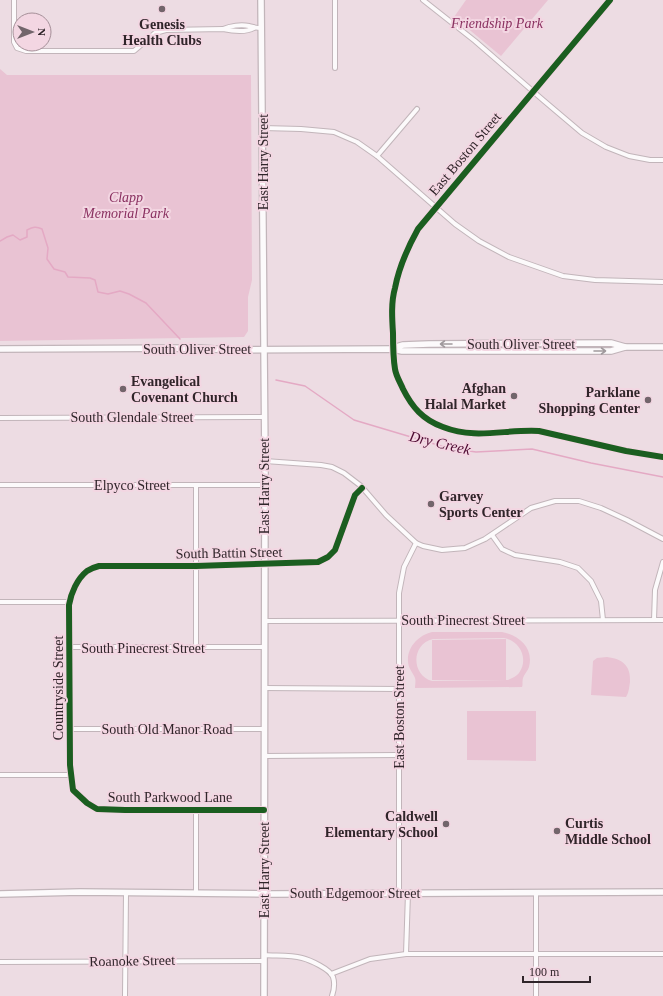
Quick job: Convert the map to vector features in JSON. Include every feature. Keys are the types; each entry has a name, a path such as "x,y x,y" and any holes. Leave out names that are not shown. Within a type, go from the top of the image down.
{"main road":[{"name":"East Harry Street","path":"261,0 265,461 264,996"},
{"name":"South Oliver Street","path":"0,349 393,349 403,345 429,344 611,344 625,347 663,347"},
{"name":"South Edgemoor Street","path":"0,894 126,892 264,894 663,892"}],"street":[{"path":"14,0 14,42 17,48 26,51 134,51 155,33 166,30 223,29 230,26 249,26 261,28"},
{"path":"335,0 335,68"},
{"path":"423,0 475,41 582,133 606,147 629,156 650,160 663,160"},
{"name":"East Boston Street","path":"393,349 392,316 394,288 408,247 415,235 436,207 610,0"},
{"path":"376,156 417,109"},
{"path":"263,128 334,132 357,142 479,241 509,257 563,276 595,280 663,282"},
{"path":"393,349 396,374 412,406 424,417 442,427 473,434 525,430 539,431 626,451 663,457"},
{"name":"South Glendale Street","path":"0,418 264,417"},
{"path":"265,461 321,465 332,467 344,473 362,488 386,515 416,543 442,550 465,548 492,535 531,508 555,502 579,501 610,512 663,539"},
{"name":"Elpyco Street","path":"0,485 265,485"},
{"path":"196,485 196,648"},
{"name":"South Battin Street","path":"70,602 71,594 78,582 88,570 99,566 196,566 318,562 328,557 335,550 355,495 362,488"},
{"path":"492,535 502,549 515,555 560,562 578,568 591,581 601,601 603,620"},
{"name":"East Boston Street","path":"399,893 400,593 404,567 416,543"},
{"path":"654,620 655,590 663,562"},
{"path":"0,602 70,602"},
{"name":"Countryside Street","path":"70,602 71,775"},
{"name":"South Pinecrest Street","path":"264,621 663,620"},
{"name":"South Pinecrest Street","path":"70,647 264,647"},
{"path":"264,688 399,689"},
{"name":"South Old Manor Road","path":"70,729 264,729"},
{"path":"264,756 399,755"},
{"path":"0,775 71,775"},
{"name":"South Parkwood Lane","path":"71,775 73,790 87,803 97,809 264,810"},
{"path":"196,810 196,893"},
{"path":"125,996 126,892"},
{"path":"406,954 408,893"},
{"path":"536,893 536,996"},
{"path":"332,996 334,990 333,978 331,974 370,959 406,954 663,954"},
{"name":"Roanoke Street","path":"0,962 125,962 301,958 317,964 331,974"}],"green space":[{"name":"Friendship Park","path":"466,0 548,0 501,56 454,17"},
{"name":"Clapp Memorial Park","path":"0,69 7,75 251,75 252,280 248,297 248,331 244,337 0,341"},
{"path":"432,632 502,632 514,636 527,648 530,660 528,670 523,679 522,687 415,688 415,679 409,666 408,656 415,642","holes":["504,638 510,640 521,651 523,662 522,668 518,674 508,680 432,681 425,678 420,673 417,666 417,653 426,642 433,639"]},
{"path":"506,639 506,680 432,680 432,640"},
{"path":"607,657 621,661 629,671 630,682 626,697 591,695 593,661 597,658"},
{"path":"467,711 536,711 536,761 467,760"}],"waterway":[{"name":"Dry Creek","path":"0,241 13,235 20,240 27,237 27,230 34,227 42,229 48,248 47,259 54,269 65,272 68,277 90,278 95,280 98,292 108,294 120,291 146,303 180,339"},
{"name":"Dry Creek","path":"276,380 305,386 354,420 448,448 476,452 532,449 591,463 663,477"}],"cycle path":[{"path":"610,0 418,229 401,265 392,304 394,364 398,379 406,396 414,407 424,417 443,427 467,433 539,431 626,451 663,457"},
{"path":"264,810 97,809 87,803 73,790 70,765 69,605 71,596 77,582 83,574 99,566 196,566 318,562 328,557 335,550 355,495 362,488"}],"place":[{"name":"Genesis Health Clubs","path":"162,9"},
{"name":"Evangelical Covenant Church","path":"123,389"},
{"name":"Afghan Halal Market","path":"514,396"},
{"name":"Parklane Shopping Center","path":"648,400"},
{"name":"Garvey Sports Center","path":"431,504"},
{"name":"Caldwell Elementary School","path":"446,824"},
{"name":"Curtis Middle School","path":"557,831"}]}
